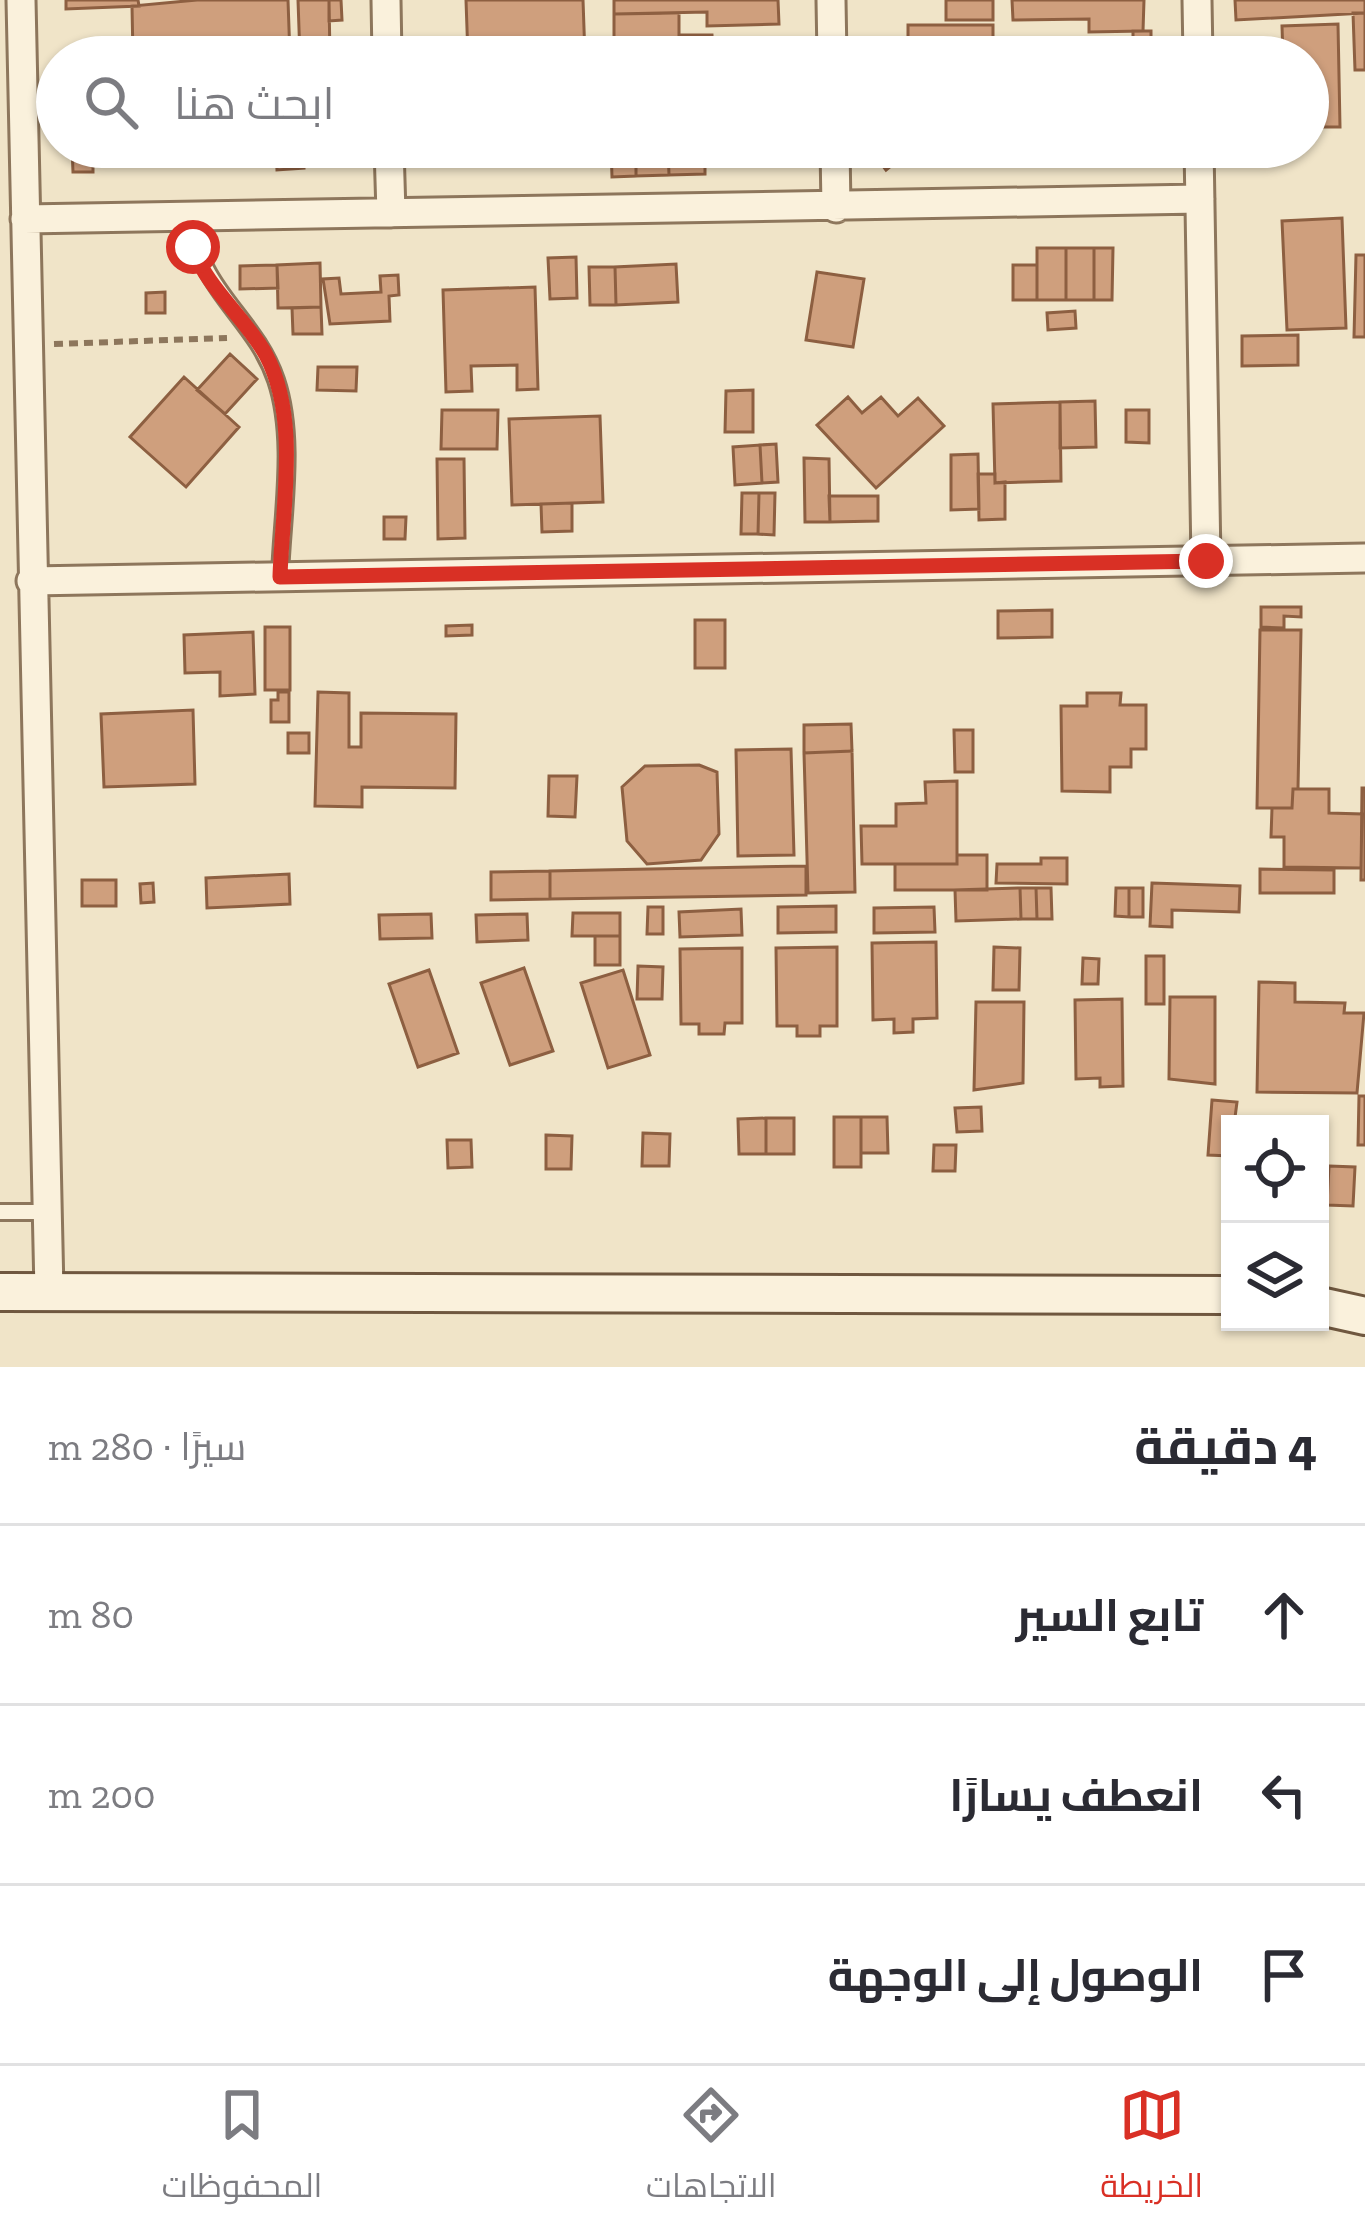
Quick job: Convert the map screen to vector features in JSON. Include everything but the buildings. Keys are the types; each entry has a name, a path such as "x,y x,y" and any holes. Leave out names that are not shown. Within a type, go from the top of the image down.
{"main road":[{"path":"0,1292 1221,1294"},
{"path":"1329,1308 1365,1316"}],"street":[{"path":"21,0 49,1292"},
{"path":"386,0 387,36"},
{"path":"831,0 832,36"},
{"path":"1197,0 1198,36"},
{"path":"390,168 391,213"},
{"path":"835,168 836,208"},
{"path":"1199,168 1206,561"},
{"path":"25,219 1200,199"},
{"path":"31,581 1365,558"}],"lane":[{"path":"193,216 198,261 255,337 277,382 283,407 280,577"},
{"path":"0,1212 46,1212"}],"path":[{"path":"27,345 255,337"}],"route":[{"path":"193,247 198,261 255,337 277,382 284,432 280,577 1206,561"}]}
